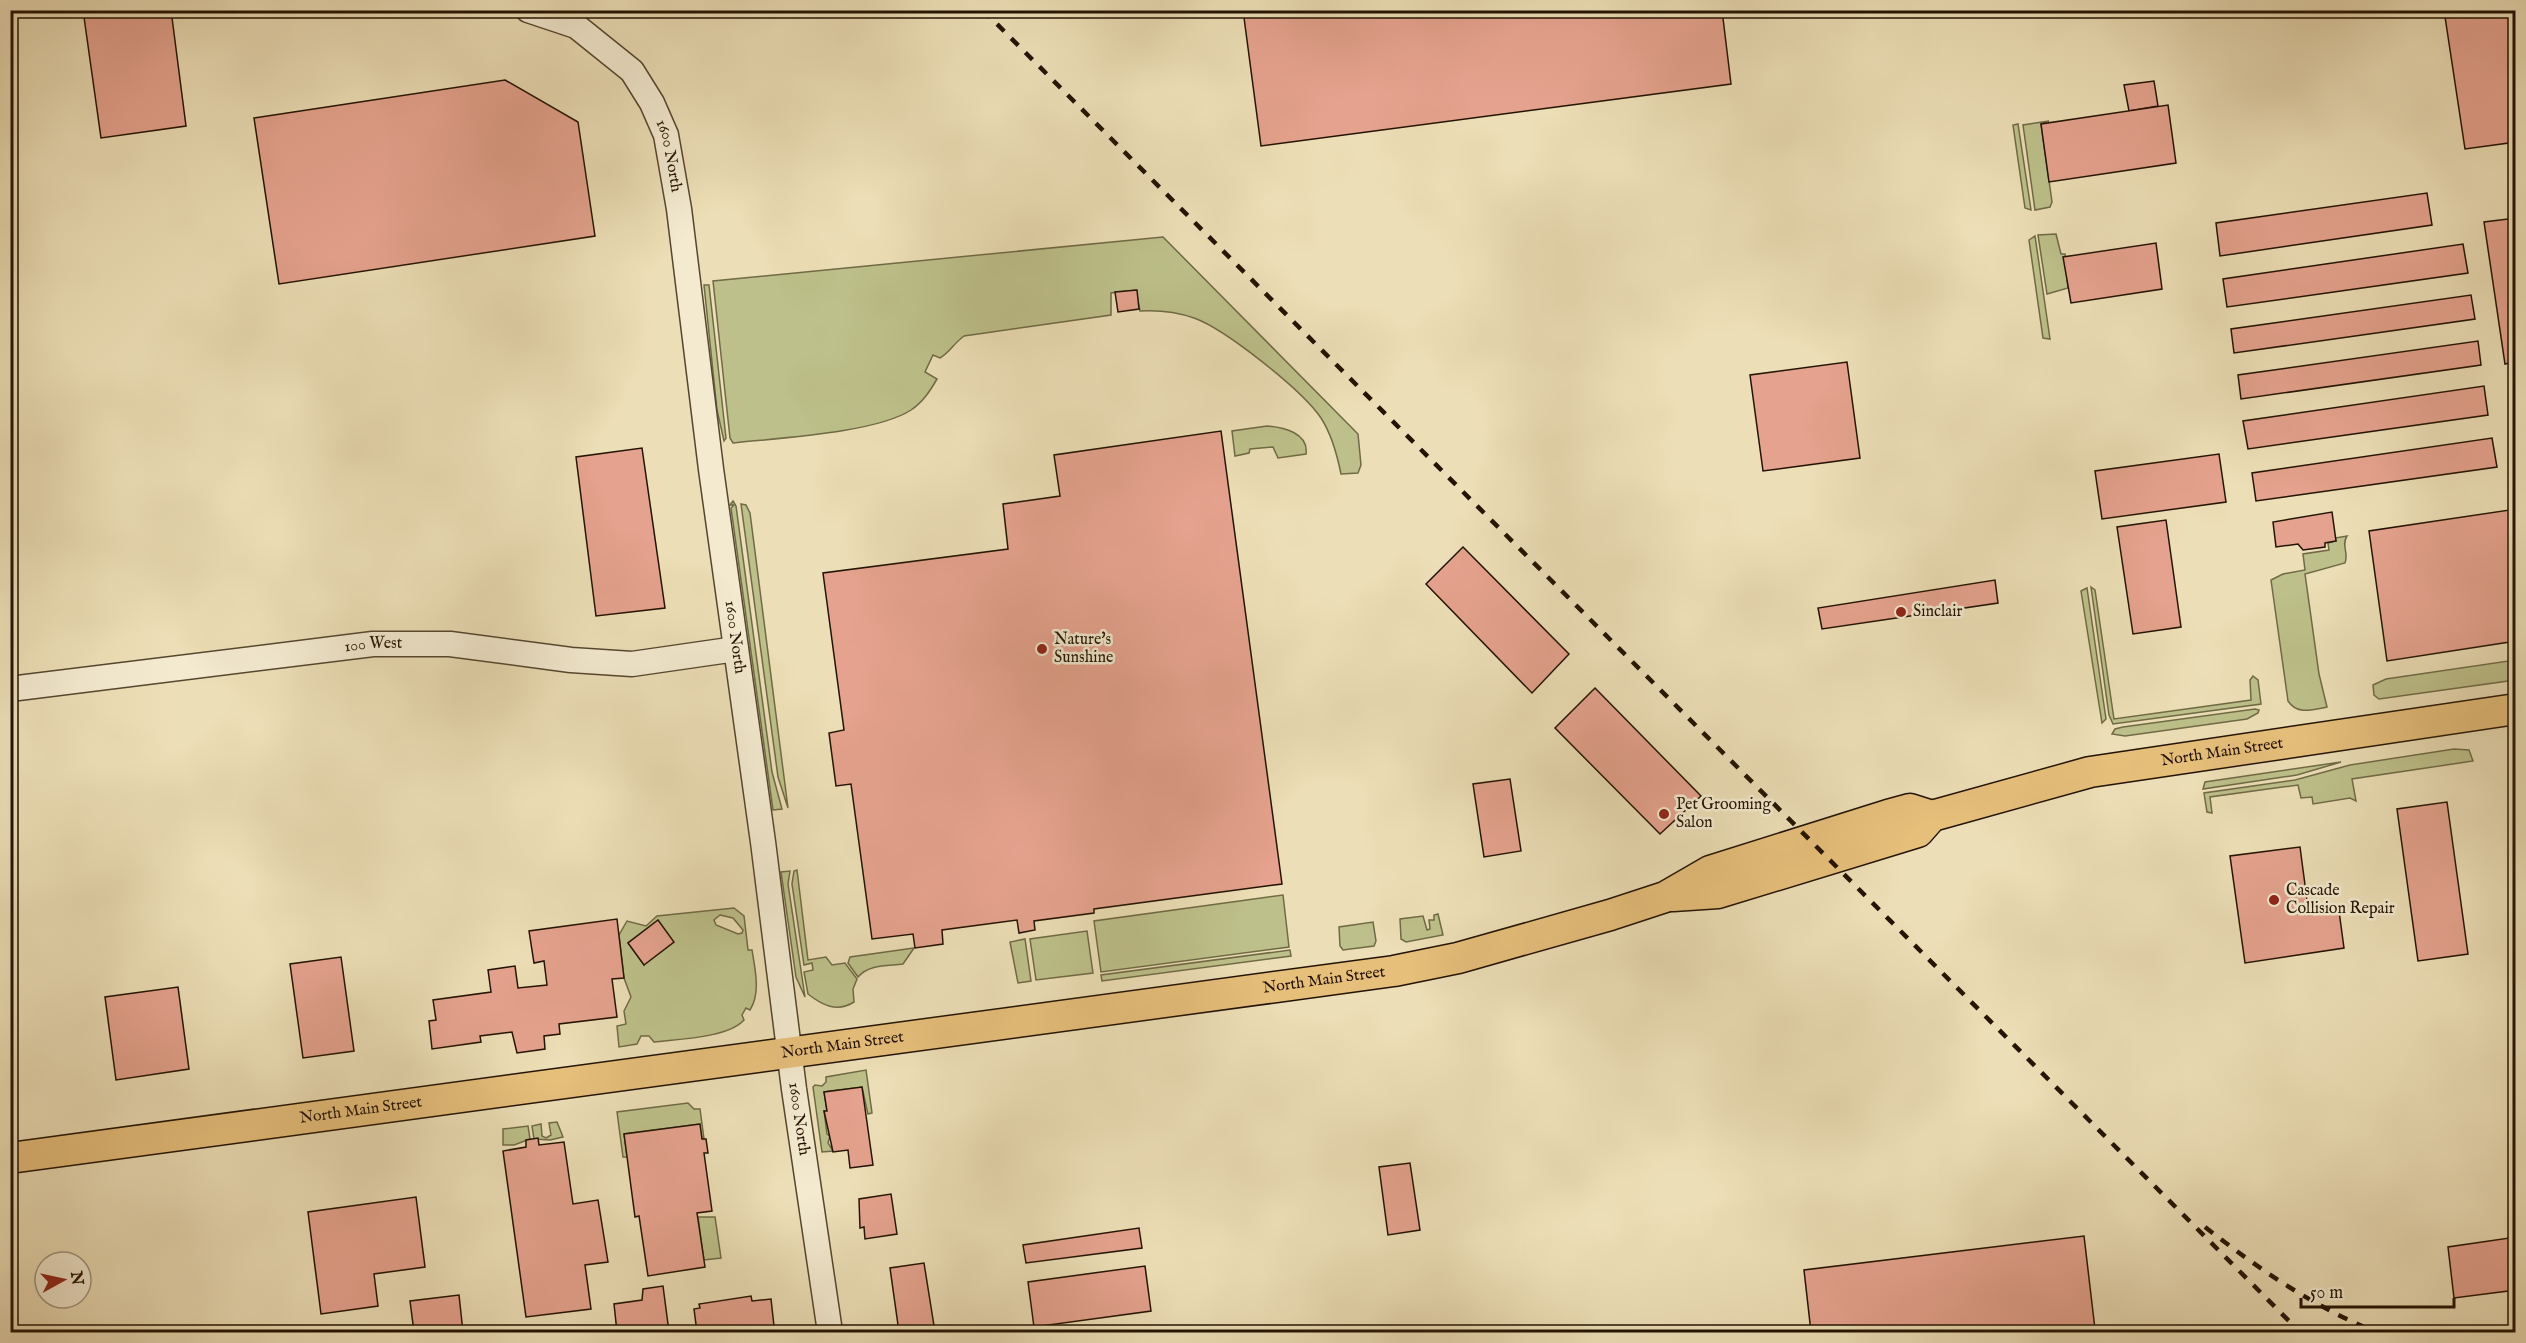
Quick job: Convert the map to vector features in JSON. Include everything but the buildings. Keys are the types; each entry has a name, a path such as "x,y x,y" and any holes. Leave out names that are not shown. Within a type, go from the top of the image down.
{"main road":[{"name":"North Main Street","path":"10,1158 1394,971 1458,958 1665,897 1710,871 1910,809 1932,816 2090,772 2516,710"}],"street":[{"name":"1600 North","path":"528,10 576,26 632,71 652,104 666,135 680,209 789,1053 830,1332"},
{"name":"100 West","path":"10,689 373,644 450,644 571,660 632,664 736,649"}],"green space":[{"path":"2049,121 2041,124 2052,202 2050,207 2035,210 2023,125"},
{"path":"2018,124 2031,210 2025,208 2013,125"},
{"path":"2056,234 2061,254 2065,254 2068,288 2047,294 2038,235"},
{"path":"2035,236 2050,339 2043,338 2029,240"},
{"path":"1163,237 1358,434 1361,465 1358,473 1341,474 1334,445 1321,418 1281,377 1243,347 1208,324 1174,313 1140,311 1136,290 1111,293 1111,315 964,336 940,358 933,355 925,372 937,379 926,396 915,407 895,418 851,429 799,436 733,443 730,438 713,281"},
{"path":"704,285 709,285 726,438 724,441 717,410"},
{"path":"1267,426 1294,432 1303,441 1306,454 1278,458 1273,447 1250,449 1249,453 1235,456 1232,431"},
{"path":"733,501 736,506 772,772 782,809 773,810 731,508 734,505 730,505"},
{"path":"741,504 746,505 750,513 788,808 778,777"},
{"path":"2347,536 2345,563 2305,574 2319,674 2327,707 2300,710 2288,701 2271,580 2283,574 2305,570 2303,554 2329,550 2328,543 2336,541 2335,538"},
{"path":"2091,587 2095,590 2114,719 2251,700 2250,680 2253,676 2258,680 2261,704 2113,724 2109,715"},
{"path":"2087,588 2106,719 2102,723 2081,591"},
{"path":"2515,660 2515,680 2379,699 2374,695 2373,685 2386,679"},
{"path":"2259,710 2258,713 2247,719 2125,736 2112,734 2115,729 2123,727"},
{"path":"2454,749 2469,750 2473,761 2352,779 2356,801 2350,798 2313,804 2312,797 2301,798 2298,785 2210,797 2212,813 2207,812 2204,793 2295,780 2350,765"},
{"path":"2341,762 2297,775 2203,789 2205,782"},
{"path":"797,870 808,960 826,957 832,965 845,963 857,979 853,989 854,1002 848,1005 830,1006 808,994 804,972 813,970 812,963 804,965 792,884 794,871"},
{"path":"790,871 788,884 805,997 796,977 781,872"},
{"path":"1283,895 1289,947 1101,972 1094,921"},
{"path":"734,908 744,916 748,950 752,950 756,973 753,1003 750,1010 746,1008 742,1015 744,1020 727,1031 702,1037 654,1042 649,1036 641,1036 637,1044 619,1047 617,1026 626,1024 624,1011 631,997 624,978 619,935 627,921 646,926 657,916","holes":["720,915 733,918 743,930 742,933 738,934 716,925 714,920","657,921 644,965 628,943"]},
{"path":"1438,914 1443,935 1406,942 1401,939 1400,919 1423,916 1427,930 1430,929 1429,920 1434,920 1434,915"},
{"path":"1373,922 1376,941 1374,946 1343,950 1340,946 1339,927"},
{"path":"1087,931 1093,973 1036,980 1030,939"},
{"path":"1025,939 1031,981 1018,983 1010,942"},
{"path":"914,948 903,964 873,968 858,977 848,963 850,957"},
{"path":"1290,950 1291,956 1102,981 1101,975"},
{"path":"866,1070 872,1113 868,1114 862,1087 824,1092 827,1134 830,1136 828,1143 833,1151 822,1152 813,1087 822,1086 826,1082 826,1077"},
{"path":"688,1103 694,1109 700,1109 704,1139 702,1139 699,1124 624,1134 627,1157 623,1157 617,1112"},
{"path":"557,1122 563,1137 550,1140 534,1139 532,1126 541,1124 542,1136 546,1138 551,1135 549,1123"},
{"path":"528,1126 530,1139 514,1145 503,1145 503,1129"},
{"path":"698,1217 715,1217 721,1258 704,1260"}],"railway":[{"path":"983,10 2300,1332"},
{"path":"2205,1227 2287,1286 2330,1311 2376,1332"}],"place":[{"name":"Sinclair","path":"1901,612"},
{"name":"Nature's Sunshine","path":"1042,649"},
{"name":"Pet Grooming Salon","path":"1664,814"},
{"name":"Cascade Collision Repair","path":"2274,900"}]}
